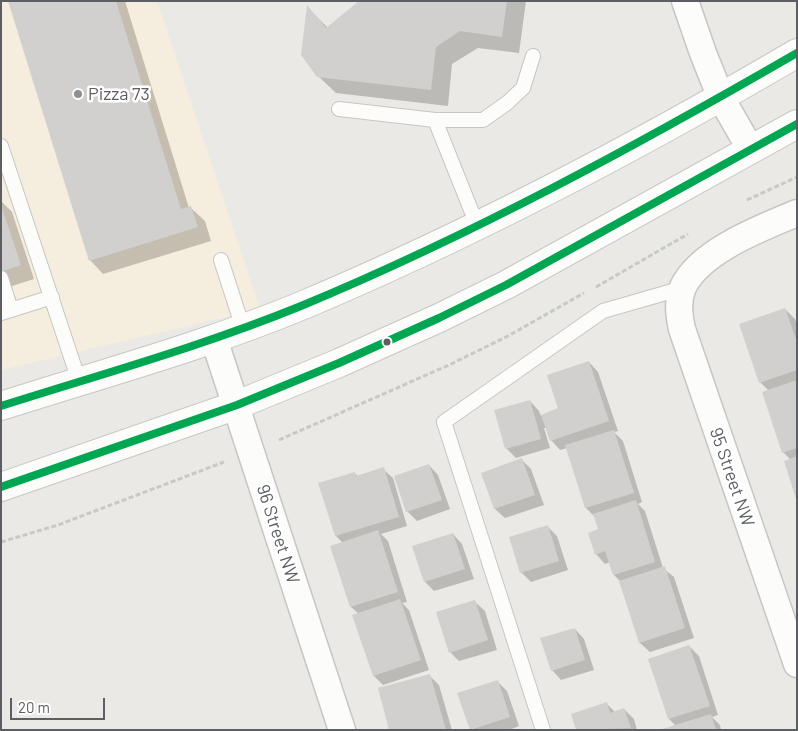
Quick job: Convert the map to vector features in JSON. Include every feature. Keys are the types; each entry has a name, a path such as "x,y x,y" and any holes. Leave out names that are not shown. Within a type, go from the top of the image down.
{"main road":[{"path":"1,406 214,339 299,306 390,266 589,169 721,98 797,53"},
{"path":"1,487 237,405 339,363 506,285 797,124"}],"street":[{"path":"685,1 702,53 721,98 751,150"},
{"path":"683,288 691,274 704,260 722,248 797,213"},
{"name":"95 Street NW","path":"683,288 678,312 682,329 797,664"},
{"name":"96 Street NW","path":"214,339 342,730"}],"lane":[{"path":"339,109 435,120 483,120 507,103 523,88 533,56"},
{"path":"435,120 477,225"},
{"path":"1,146 79,381"},
{"path":"221,260 243,328"},
{"path":"1,278 6,311 52,297"},
{"path":"543,730 444,422 603,311 683,288"}],"path":[{"path":"744,202 797,177"},
{"path":"593,288 694,231"},
{"path":"274,443 449,365 508,336 584,293"},
{"path":"1,542 58,525 218,464"}],"shaded area":[{"path":"1,1 157,1 260,309 1,370"}],"building":[{"path":"8,1 116,1 181,209 191,206 198,227 89,261"},
{"path":"359,1 507,1 502,37 460,31 436,47 431,90 317,77 301,55 307,5 326,28"},
{"path":"1,205 21,265 1,272"},
{"path":"785,308 797,342 797,370 759,383 739,324"},
{"path":"589,361 609,421 550,441 541,415 558,408 547,375"},
{"path":"797,380 797,448 782,453 762,392"},
{"path":"530,400 541,439 505,449 494,410"},
{"path":"614,430 634,493 585,508 565,445"},
{"path":"797,456 797,499 796,499 784,461"},
{"path":"522,458 535,495 494,509 481,473"},
{"path":"429,464 442,500 406,512 394,476"},
{"path":"384,467 399,517 335,536 318,483 355,472 356,476"},
{"path":"636,500 655,562 613,575 605,551 595,555 588,533 598,529 593,514"},
{"path":"548,525 559,561 520,573 509,537"},
{"path":"378,530 398,592 350,607 330,546"},
{"path":"453,533 465,569 424,582 412,546"},
{"path":"665,566 685,628 639,643 619,581"},
{"path":"400,599 421,660 373,676 352,615"},
{"path":"475,600 488,640 449,653 436,612"},
{"path":"575,628 585,660 551,671 540,638"},
{"path":"689,645 710,706 668,719 648,659"},
{"path":"430,674 446,730 389,730 378,688"},
{"path":"498,680 510,717 470,730 457,693"},
{"path":"607,702 610,713 624,708 631,728 576,730 571,714"},
{"path":"711,714 716,730 662,730 662,729"}],"transit line":[{"path":"1,406 227,334 365,279 553,188 676,122 797,53"},
{"path":"1,487 237,405 339,363 439,318 506,285 797,124"}],"place":[{"name":"Pizza 73","path":"78,94"}]}
